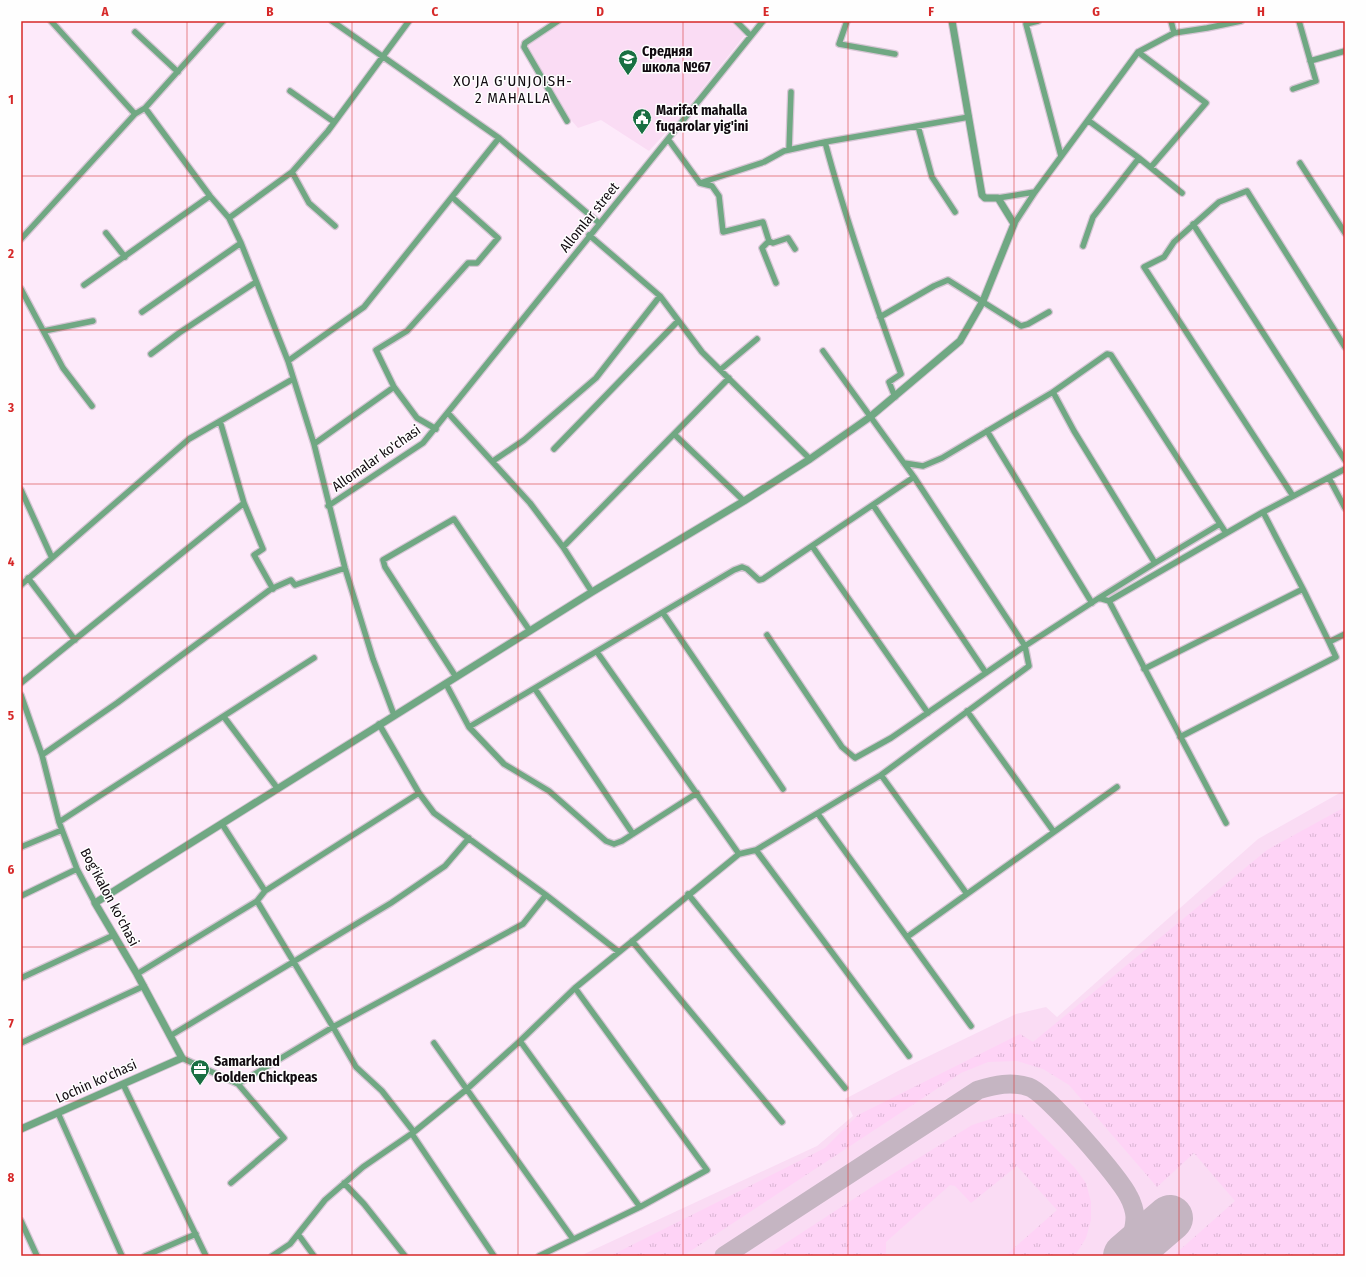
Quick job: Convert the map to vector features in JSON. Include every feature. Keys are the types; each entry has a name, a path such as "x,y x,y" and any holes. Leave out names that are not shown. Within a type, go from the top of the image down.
{"street":[{"path":"51,21 135,114"},
{"path":"21,239 135,114 145,108 223,21"},
{"path":"332,21 499,138 599,223"},
{"path":"229,218 292,172 334,122 409,21"},
{"path":"558,21 525,43 524,47 567,121"},
{"path":"736,21 751,36"},
{"name":"Allomlar street","path":"436,429 589,235 762,21"},
{"path":"847,21 839,44 895,54"},
{"path":"952,21 982,195 985,198 998,198 1035,192"},
{"path":"1038,21 1026,24 1061,156"},
{"path":"1171,21 1174,33"},
{"path":"95,904 379,724 446,684 592,592 744,501 810,459 870,417 960,341 983,301 1014,224 1035,192 1138,52 1174,33 1241,21"},
{"path":"1293,89 1316,81 1299,21"},
{"path":"135,32 178,72"},
{"path":"1310,60 1345,51"},
{"path":"1138,52 1206,103 1151,167"},
{"path":"290,91 334,122"},
{"path":"789,150 790,92"},
{"path":"145,108 210,196 229,218 241,243 288,361 314,444 328,506 345,568 373,659 394,715"},
{"path":"700,182 764,162 789,150 969,117"},
{"path":"1088,121 1151,167 1182,193"},
{"path":"918,126 932,178 955,212"},
{"path":"288,361 364,307 499,138"},
{"path":"668,139 700,182 712,186 719,196 723,232 763,222 769,241 773,244 788,238 795,249"},
{"path":"826,142 839,194 880,317 901,374 890,382 895,397"},
{"path":"1083,246 1092,217 1139,158"},
{"path":"1300,163 1345,233"},
{"path":"292,172 309,203 335,226"},
{"path":"1294,496 1144,267 1164,257 1174,242 1219,202 1247,191 1345,347"},
{"path":"84,285 210,196"},
{"path":"436,429 417,418 394,387 376,350 407,331 468,263 477,263 498,238 452,197"},
{"path":"998,198 1014,224"},
{"path":"1193,224 1345,460"},
{"path":"106,233 125,257"},
{"path":"589,235 660,296 702,352 810,459"},
{"path":"769,241 762,248 776,283"},
{"path":"142,312 241,243"},
{"path":"880,317 934,286 948,280 1021,326 1028,324 1049,312"},
{"path":"151,354 179,333 256,282"},
{"path":"21,289 62,368 92,406"},
{"path":"493,461 524,440 596,378 660,296"},
{"path":"44,331 93,321"},
{"path":"554,449 678,321"},
{"path":"720,370 757,339"},
{"path":"272,1256 290,1244 325,1200 344,1183 363,1167 412,1134 467,1089 575,988 688,894 739,854 756,850 881,775 1029,666 1025,646 914,477 823,350"},
{"path":"904,463 923,466 942,458 1053,392 1107,354 1111,355 1226,533"},
{"path":"563,547 728,378"},
{"path":"21,585 189,439 293,379"},
{"path":"314,444 394,387"},
{"path":"1053,392 1078,438 1155,563"},
{"path":"448,413 530,503 563,547 592,592"},
{"path":"220,421 244,502 263,549 254,555 273,589"},
{"name":"Allomalar ko'chasi","path":"328,506 423,443 436,429"},
{"path":"987,431 1092,602"},
{"path":"674,434 744,501"},
{"path":"1109,601 1263,512 1345,470"},
{"path":"469,727 742,567 748,569 758,580 763,579 914,477"},
{"path":"1329,478 1345,508"},
{"path":"21,490 52,558"},
{"path":"21,684 244,502"},
{"path":"872,505 986,673"},
{"path":"1180,737 1336,657 1263,512"},
{"path":"456,677 385,567 383,560 454,519 530,631"},
{"path":"767,635 842,747 855,758 891,738 1092,602 1220,524"},
{"path":"812,546 928,713"},
{"path":"42,755 117,703 273,589 291,580 295,585 345,568"},
{"path":"28,578 75,640"},
{"path":"1144,669 1303,589"},
{"path":"1099,598 1109,601 1226,823"},
{"path":"663,613 783,789"},
{"path":"1329,642 1345,634"},
{"path":"597,652 739,854"},
{"path":"59,822 314,658"},
{"path":"446,684 469,727 504,764 549,791 606,841 614,844 634,834 697,793"},
{"path":"535,689 634,834"},
{"name":"Bog'ikalon ko'chasi","path":"21,695 42,755 59,822 77,869 95,904 144,986 182,1058"},
{"path":"968,711 1054,832"},
{"path":"224,717 278,789"},
{"path":"379,724 419,793 434,813 546,895 619,952"},
{"path":"881,775 967,894"},
{"path":"907,937 1117,787"},
{"path":"137,974 257,901 265,891 419,793"},
{"path":"818,814 971,1026"},
{"path":"222,824 265,891"},
{"path":"21,847 62,830"},
{"path":"170,1036 391,903 445,866 469,838"},
{"path":"756,850 909,1056"},
{"path":"21,896 77,869"},
{"path":"688,894 846,1088"},
{"path":"238,1084 333,1027 523,924 546,895"},
{"path":"257,901 356,1067 382,1091 414,1132 412,1134 494,1256"},
{"path":"21,978 114,935"},
{"path":"632,941 782,1122"},
{"path":"21,1042 144,986"},
{"path":"539,1256 573,1238 640,1207 707,1170 575,988"},
{"path":"520,1041 640,1207"},
{"path":"434,1043 573,1238"},
{"path":"182,1058 238,1084 284,1138 231,1183"},
{"name":"Lochin ko'chasi","path":"21,1129 182,1058"},
{"path":"123,1084 206,1256"},
{"path":"58,1113 122,1256"},
{"path":"344,1183 364,1204 405,1256"},
{"path":"21,1221 37,1256"},
{"path":"145,1256 196,1234"},
{"path":"298,1234 314,1256"}],"shaded area":[{"name":"Средняя школа №67","path":"561,21 731,21 745,35 680,117 649,151 601,120 578,128 566,114 526,45 543,36"},
{"path":"1345,790 1345,1256 580,1256 817,1146 853,1116 845,1099 900,1070 1016,1014 1046,1007 1057,1017 1258,839"}],"green space":[{"path":"1345,807 1345,1256 1173,1256 1235,1201 1194,1153 1157,1187 1069,1085 1043,1069 1017,1061 988,1062 961,1073 683,1256 610,1256 825,1148 858,1115 1020,1034 1033,1042 1267,850"},
{"path":"1010,1113 1022,1115 1075,1168 1086,1183 1091,1202 1091,1220 1086,1238 1075,1256 1005,1256 1057,1210 1017,1166 971,1203 955,1186 950,1185 886,1242 886,1256 766,1256 875,1185 972,1125"}],"taxiway":[{"path":"724,1256 978,1090 997,1085 1009,1084 1029,1087 1051,1104 1098,1155 1123,1187 1129,1197 1135,1217 1131,1242 1126,1256"}],"runway":[{"path":"1126,1256 1170,1218"}],"place":[{"name":"Средняя школа №67","path":"628,76"},
{"name":"Marifat mahalla fuqarolar yig'ini","path":"642,135"},
{"name":"Samarkand Golden Chickpeas","path":"200,1086"}],"district":[{"name":"XO'JA G'UNJOISH- 2 MAHALLA","path":"513,90"}]}
